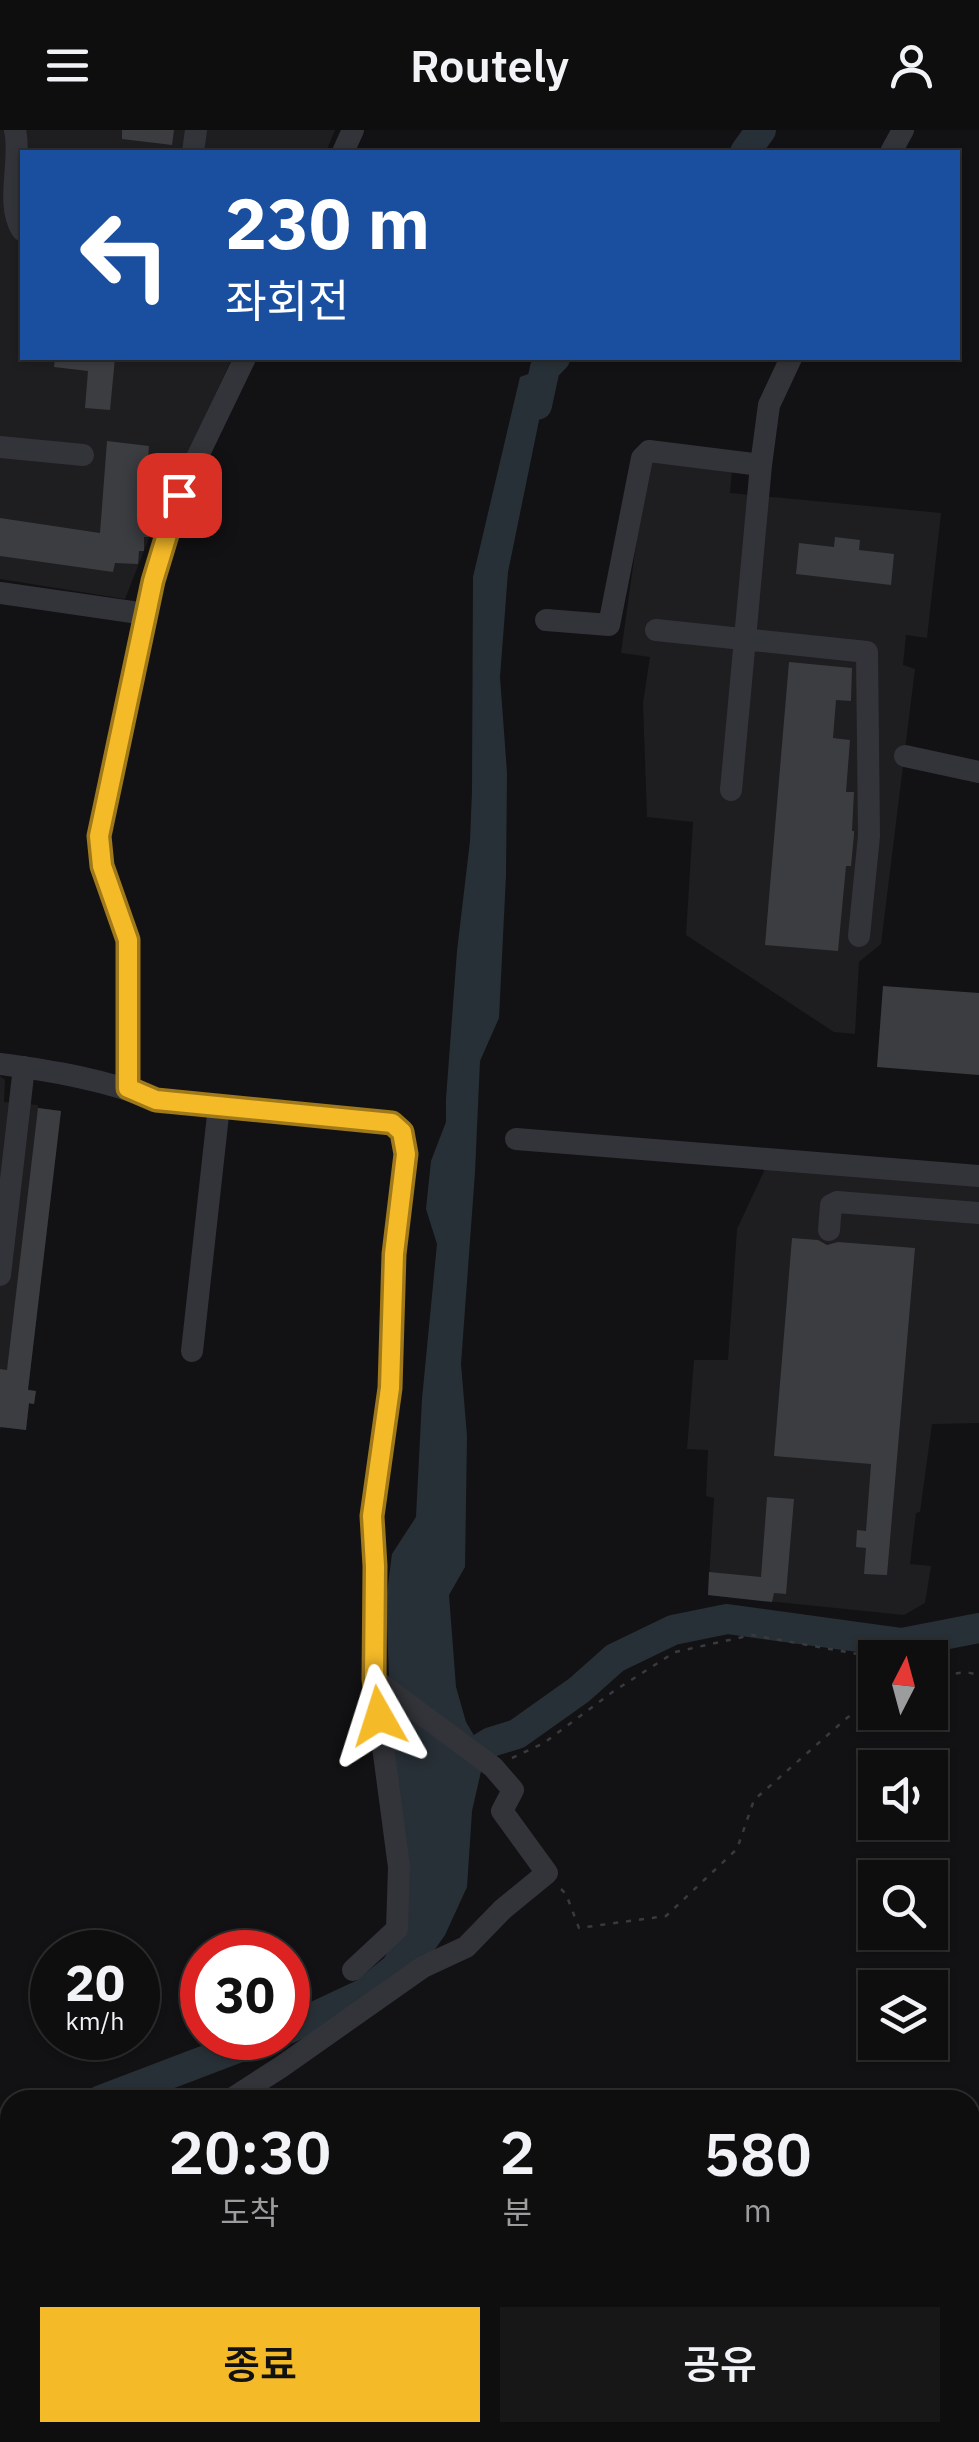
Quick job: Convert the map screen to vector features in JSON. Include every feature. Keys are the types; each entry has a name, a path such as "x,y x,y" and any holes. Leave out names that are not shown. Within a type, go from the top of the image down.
{"street":[{"path":"15,130 18,161 14,206 20,227"},
{"path":"128,1088 128,940 102,866 99,836 153,581 179,495 244,360"},
{"path":"731,790 760,465 769,405 790,360"},
{"path":"0,446 83,454"},
{"path":"546,620 608,625 642,458 650,451 760,465"},
{"path":"0,593 146,614"},
{"path":"656,630 868,652 869,836 859,936"},
{"path":"905,756 979,772"},
{"path":"0,1276 12,1065 128,1088 156,1100 392,1123 402,1132 406,1154 394,1254 390,1388 372,1516 380,1683 399,1867 396,1929 353,1970"},
{"path":"192,1351 219,1106"},
{"path":"516,1139 979,1176"},
{"path":"829,1230 831,1206 837,1202 979,1214"},
{"path":"245,2090 422,1966 466,1947 503,1909 547,1873 502,1811 512,1790 492,1767 380,1683"}],"path":[{"path":"492,1767 544,1742 675,1652 752,1635 858,1654"},
{"path":"948,1674 979,1675"},
{"path":"547,1873 566,1894 579,1928 666,1916 737,1849 754,1800 848,1716 858,1712"}],"shaded area":[{"path":"0,130 335,130 327,150 20,150 20,360 231,360 153,528 125,599 0,579"},
{"path":"545,368 545,391 508,572 500,677 507,773 499,1018 480,1061 461,1364 467,1436 465,1567 449,1595 456,1687 466,1722 485,1754 472,1811 467,1887 445,1935 431,1955 365,1993 404,1922 386,1600 392,1554 416,1517 422,1399 437,1244 426,1209 431,1161 446,1122 457,951 470,841 473,577 520,377"},
{"path":"652,460 732,470 730,493 941,513 927,638 906,635 903,665 915,669 881,944 859,962 855,1034 834,1032 686,935 693,822 647,817 643,703 650,657 621,653 647,465"},
{"path":"0,1076 5,1080 4,1102 61,1111 28,1389 36,1391 34,1404 29,1404 26,1430 1,1427 0,1431"},
{"path":"766,1167 979,1185 979,1423 932,1424 910,1564 931,1566 925,1603 904,1615 708,1595 714,1498 706,1496 708,1450 687,1449 694,1360 728,1360 737,1229"}],"building":[{"path":"122,130 174,130 172,145 122,139"},
{"path":"55,360 115,360 110,410 85,408 88,371 54,367"},
{"path":"107,441 149,446 147,470 155,470 149,537 144,537 144,551 139,551 138,564 115,563 113,572 0,556 0,518 100,533"},
{"path":"835,537 860,540 859,550 894,554 891,585 796,574 799,543 834,547"},
{"path":"789,662 852,668 851,701 836,700 833,738 850,740 846,792 854,792 851,866 846,866 838,951 765,945"},
{"path":"883,986 979,993 979,1075 877,1067"},
{"path":"38,1108 61,1111 28,1390 36,1391 34,1404 29,1403 26,1430 0,1427 0,1369 7,1370"},
{"path":"792,1238 818,1240 827,1245 838,1242 915,1248 887,1575 864,1574 866,1548 856,1547 857,1530 866,1531 871,1464 774,1456"},
{"path":"767,1497 794,1499 786,1594 774,1593 772,1602 708,1595 709,1572 761,1577"}],"waterway":[{"path":"746,150 761,130"},
{"path":"537,405 545,368 553,360"},
{"path":"458,1774 467,1757 491,1742 517,1734 579,1690 615,1658 673,1630 727,1619 902,1643 979,1628"},
{"path":"310,2019 365,1993 397,1967"},
{"path":"127,2090 206,2060"}],"route":[{"path":"179,495 153,581 99,836 102,866 128,940 128,1088 156,1100 392,1123 402,1132 406,1154 394,1254 390,1388 372,1516 374,1679 379,1716"}]}
